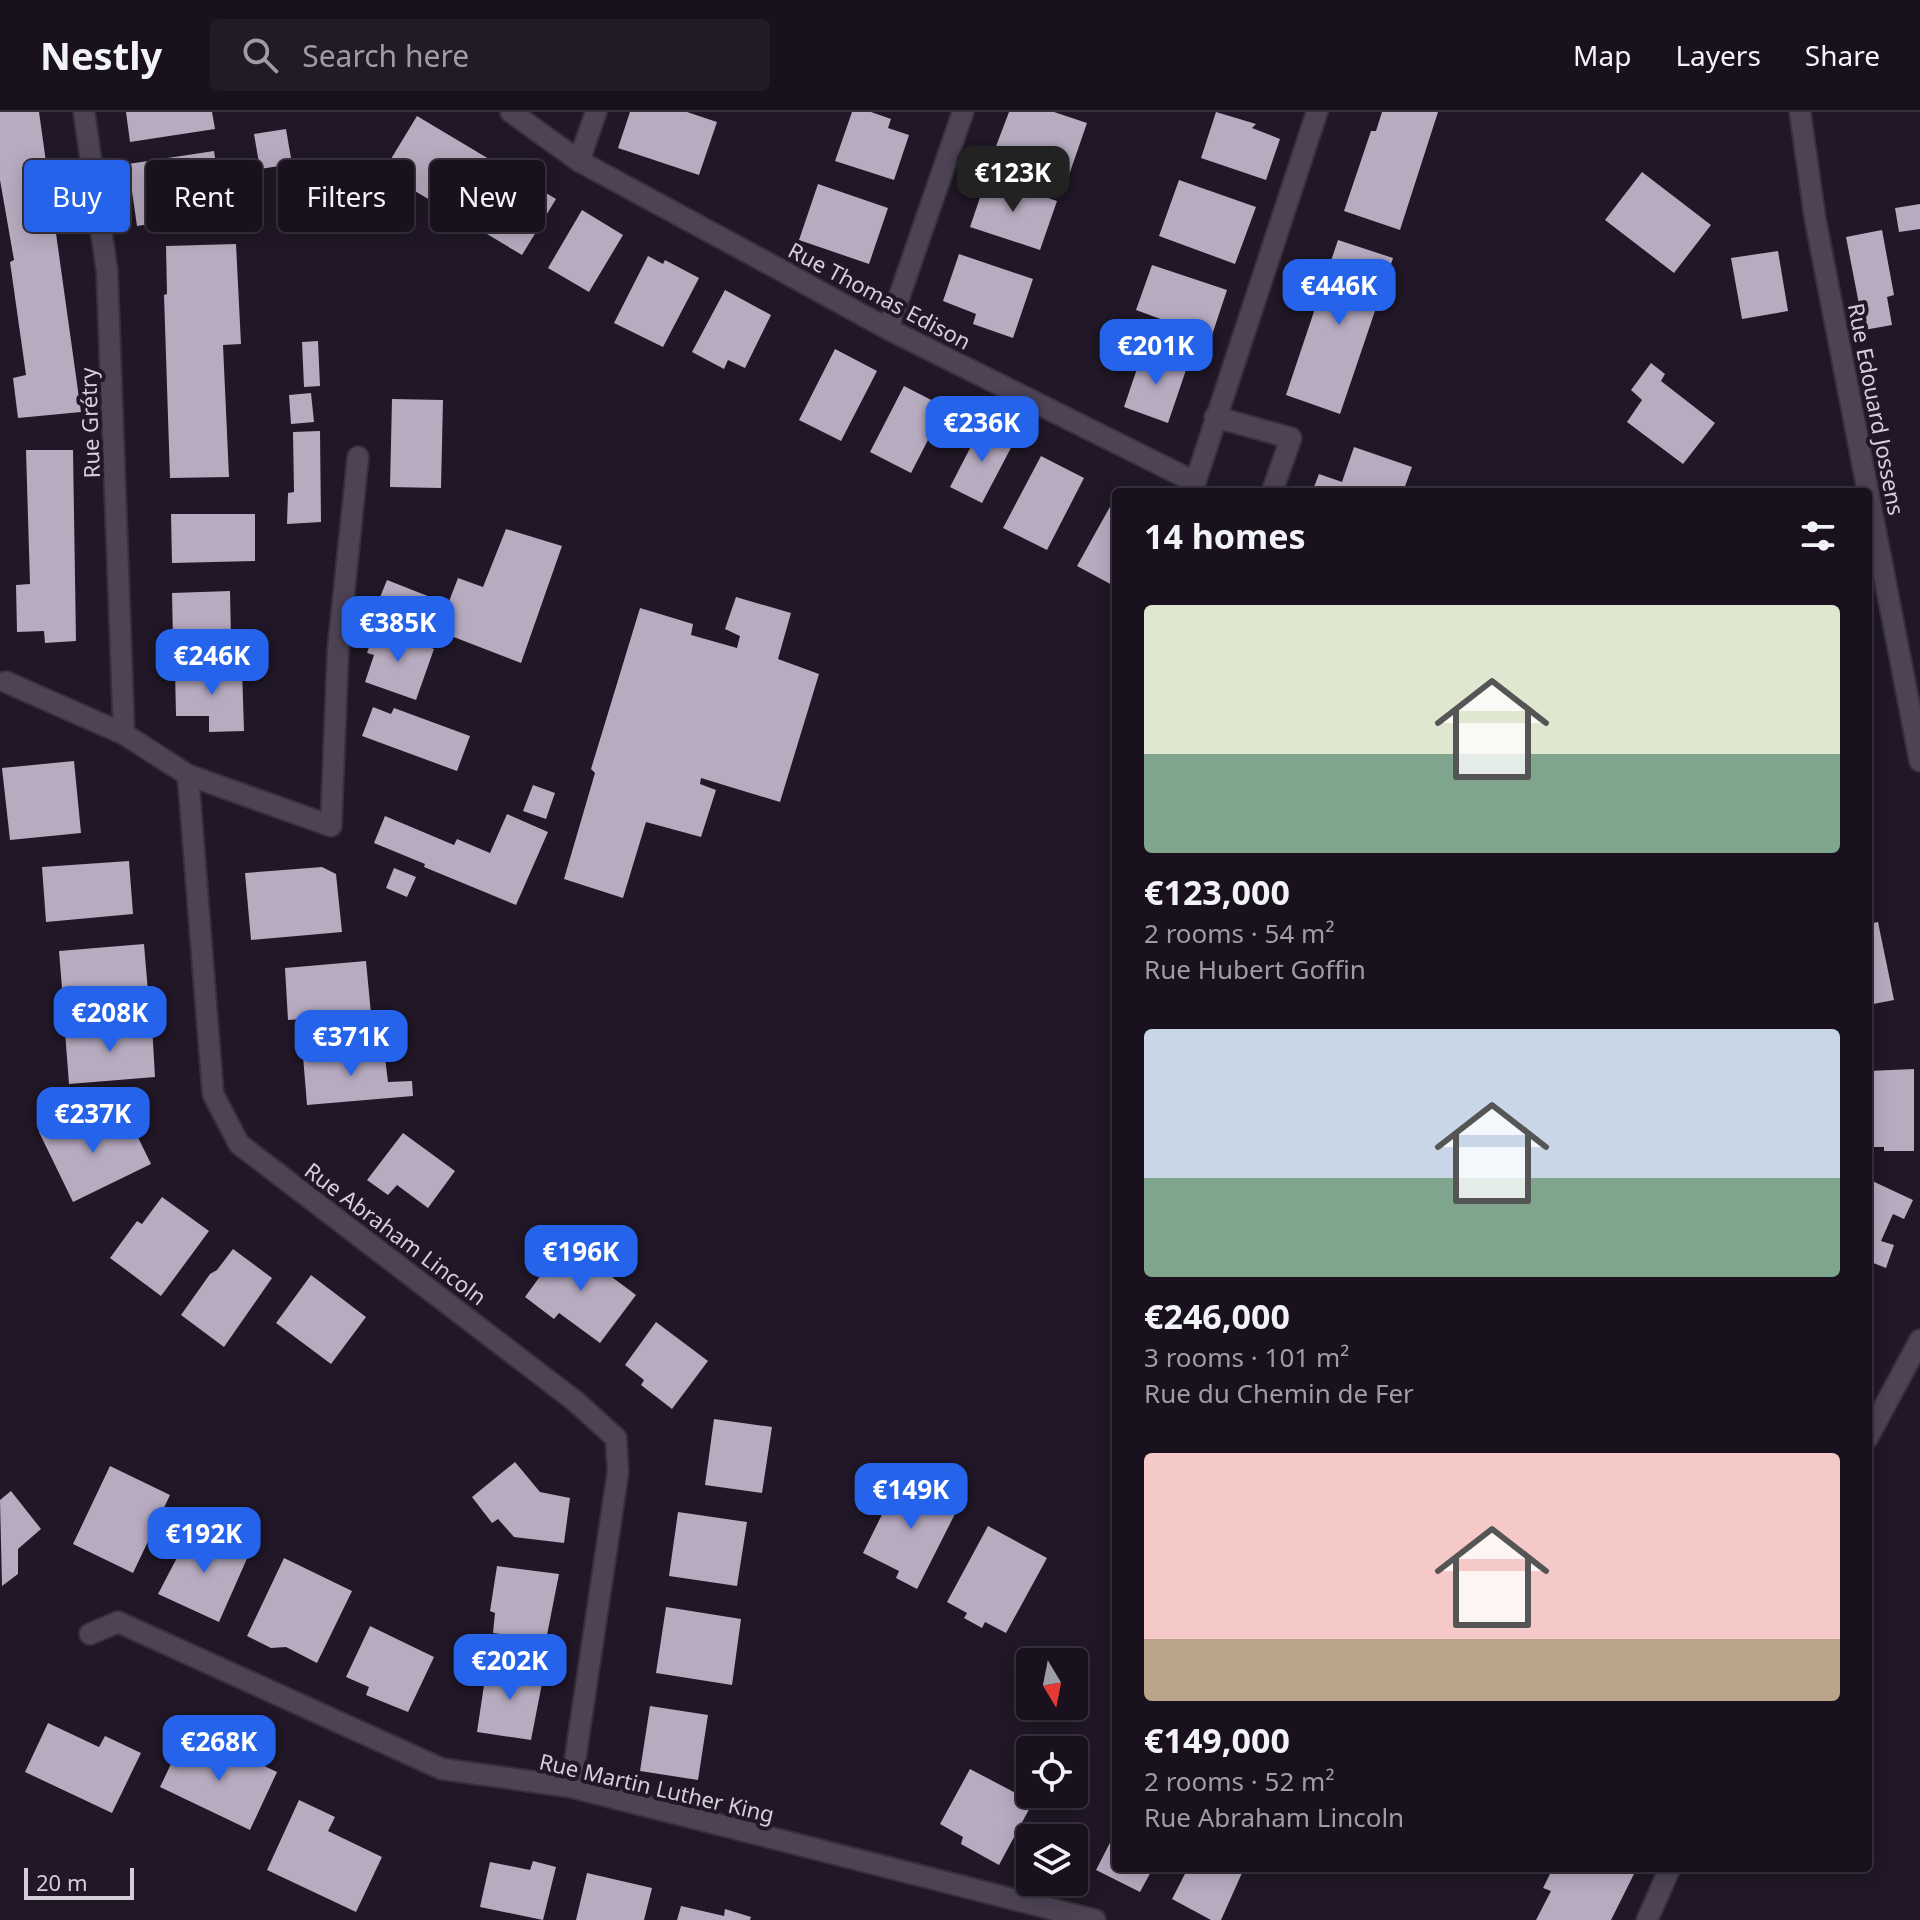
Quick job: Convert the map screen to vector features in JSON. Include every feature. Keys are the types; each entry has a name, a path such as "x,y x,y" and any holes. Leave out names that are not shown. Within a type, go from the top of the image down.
{"street":[{"name":"Rue Grétry","path":"84,112 107,271 124,734"},
{"name":"Rue Thomas Edison","path":"511,112 579,161 888,329 1193,487"},
{"path":"579,161 596,112"},
{"path":"888,329 963,112"},
{"path":"1193,487 1317,112"},
{"name":"Rue Edouard Jossens","path":"1800,112 1815,218 1867,488"},
{"path":"1215,417 1291,438 1273,488"},
{"path":"6,682 124,734 188,775 331,826 338,650 358,457"},
{"name":"Rue Edouard Jossens","path":"1872,513 1920,761"},
{"name":"Rue Abraham Lincoln","path":"188,775 213,1094 239,1144 575,1401 616,1438 618,1472 571,1787"},
{"path":"1872,1430 1920,1340"},
{"name":"Rue Martin Luther King","path":"90,1634 118,1622 442,1769 571,1787 1095,1920"},
{"path":"1647,1920 1668,1872"}],"building":[{"path":"0,112 39,112 46,160 24,160 24,232 56,232 81,412 18,418 13,378 26,375 10,262 14,260 0,180"},
{"path":"126,112 212,112 215,129 130,142"},
{"path":"630,112 687,112 717,122 699,175 618,148"},
{"path":"852,112 871,112 891,119 888,128 909,135 894,180 835,161"},
{"path":"1009,112 1054,112 1087,123 1069,175 995,149"},
{"path":"1216,112 1256,124 1252,128 1280,139 1266,180 1201,158"},
{"path":"1382,112 1438,112 1400,230 1344,211 1371,131 1376,131"},
{"path":"417,116 491,160 430,160 430,200 414,191 414,160 390,160"},
{"path":"286,129 291,160 278,160 278,166 262,169 254,134"},
{"path":"214,151 215,160 154,160"},
{"path":"146,161 146,225 137,226 130,164"},
{"path":"1642,172 1711,225 1674,273 1605,220"},
{"path":"987,177 1057,201 1040,250 970,227"},
{"path":"1179,180 1256,207 1235,264 1159,236"},
{"path":"818,184 888,208 869,264 799,240"},
{"path":"545,192 556,199 545,217"},
{"path":"1920,204 1920,229 1899,232 1895,208"},
{"path":"582,210 623,235 589,292 548,268"},
{"path":"1882,230 1894,295 1887,297 1892,325 1864,330 1846,237"},
{"path":"483,232 536,232 522,255"},
{"path":"1338,240 1393,258 1340,414 1286,395"},
{"path":"236,244 241,344 223,345 229,477 170,478 164,295 167,294 166,246"},
{"path":"1778,251 1788,311 1742,319 1731,258"},
{"path":"959,254 1033,279 1013,338 973,324 976,314 943,301"},
{"path":"648,256 663,264 665,260 699,278 663,347 614,323"},
{"path":"1152,265 1227,290 1210,341 1173,329 1174,324 1136,310"},
{"path":"725,290 771,315 745,368 728,360 724,369 692,352"},
{"path":"318,341 320,386 304,387 302,342"},
{"path":"835,349 877,371 841,441 799,420"},
{"path":"1143,351 1187,367 1168,423 1124,407"},
{"path":"1651,363 1665,374 1661,381 1715,423 1683,464 1627,422 1642,400 1631,390"},
{"path":"904,386 945,407 911,473 870,452"},
{"path":"311,393 314,422 291,424 289,395"},
{"path":"392,399 443,400 441,488 390,487"},
{"path":"982,425 1014,442 982,503 950,487"},
{"path":"320,431 321,522 287,524 288,493 294,492 293,432"},
{"path":"1354,447 1412,467 1404,488 1314,488 1319,474 1342,482"},
{"path":"26,450 73,450 76,641 45,643 44,631 17,632 16,585 30,584"},
{"path":"1041,456 1084,478 1047,550 1003,528"},
{"path":"1112,503 1112,585 1077,566"},
{"path":"171,514 255,514 255,561 172,563"},
{"path":"506,529 562,546 521,663 376,607 387,580 448,604 458,578 483,587"},
{"path":"230,591 231,640 173,641 172,593"},
{"path":"736,597 791,613 778,659 819,674 780,802 701,778 700,784 716,790 701,837 646,822 623,898 564,879 595,773 591,769 640,608 693,624 691,635 737,648 740,636 725,629"},
{"path":"376,627 434,649 416,700 365,682 374,655 367,653"},
{"path":"242,668 244,731 209,732 209,716 176,716 175,670"},
{"path":"373,707 391,714 394,708 470,736 457,771 362,736"},
{"path":"74,761 81,833 10,840 2,768"},
{"path":"533,785 555,793 546,819 523,811"},
{"path":"507,814 548,832 516,905 374,843 385,816 454,845 457,839 490,853"},
{"path":"129,861 133,914 46,922 42,867"},
{"path":"322,867 336,874 342,932 251,940 245,873"},
{"path":"394,868 416,877 407,897 386,888"},
{"path":"1878,922 1894,1000 1872,1004 1872,923"},
{"path":"144,944 148,992 63,1000 59,951"},
{"path":"366,961 371,1014 288,1020 285,968"},
{"path":"152,1025 155,1077 69,1084 65,1032"},
{"path":"384,1049 388,1082 412,1081 413,1096 307,1105 303,1056"},
{"path":"1914,1069 1914,1151 1884,1151 1884,1147 1872,1147 1872,1071"},
{"path":"85,1111 98,1137 131,1123 151,1164 73,1202 39,1132"},
{"path":"403,1133 455,1171 428,1208 397,1185 388,1195 367,1180"},
{"path":"1872,1181 1913,1200 1904,1219 1893,1214 1881,1241 1894,1245 1886,1268 1872,1263"},
{"path":"162,1197 209,1231 161,1296 110,1258 137,1221 142,1224"},
{"path":"565,1242 636,1295 600,1343 559,1313 554,1319 525,1297"},
{"path":"233,1249 272,1278 224,1347 181,1315 210,1274 217,1270"},
{"path":"311,1275 366,1317 331,1364 276,1323"},
{"path":"656,1322 708,1361 672,1409 641,1385 644,1380 625,1365"},
{"path":"714,1419 772,1427 762,1493 705,1485"},
{"path":"515,1462 540,1492 570,1498 564,1543 514,1537 498,1519 492,1523 472,1497"},
{"path":"110,1466 170,1495 133,1573 73,1544"},
{"path":"901,1476 959,1506 917,1589 896,1578 899,1571 863,1553"},
{"path":"11,1491 41,1529 18,1549 18,1574 2,1586 0,1500"},
{"path":"678,1512 747,1522 737,1586 669,1576"},
{"path":"988,1526 1047,1558 1006,1633 985,1622 982,1628 964,1618 967,1613 947,1602"},
{"path":"193,1527 249,1554 219,1622 158,1594"},
{"path":"284,1558 352,1591 317,1663 286,1647 271,1648 247,1636"},
{"path":"497,1566 559,1574 546,1640 493,1633 495,1613 490,1611"},
{"path":"666,1607 741,1619 732,1685 656,1673"},
{"path":"370,1626 434,1657 408,1712 366,1695 369,1687 346,1677"},
{"path":"487,1665 544,1673 531,1740 477,1732"},
{"path":"650,1706 708,1715 698,1780 640,1771"},
{"path":"48,1723 99,1747 105,1736 141,1753 112,1813 25,1772"},
{"path":"183,1739 238,1765 243,1756 277,1772 250,1830 160,1787"},
{"path":"970,1769 1016,1793 1016,1808 1030,1808 1021,1824 1016,1824 1016,1834 999,1865 961,1844 963,1837 940,1824"},
{"path":"299,1800 335,1817 328,1831 382,1857 356,1912 267,1870"},
{"path":"1112,1839 1112,1872 1151,1872 1140,1892 1096,1870"},
{"path":"533,1861 556,1867 543,1920 480,1907 490,1862 530,1870"},
{"path":"1186,1872 1242,1873 1221,1920 1211,1920 1172,1899"},
{"path":"1551,1872 1634,1874 1611,1920 1536,1920 1551,1891 1543,1888"},
{"path":"587,1873 652,1888 644,1920 576,1920"},
{"path":"681,1906 724,1916 725,1909 751,1917 750,1920 677,1920"}]}
